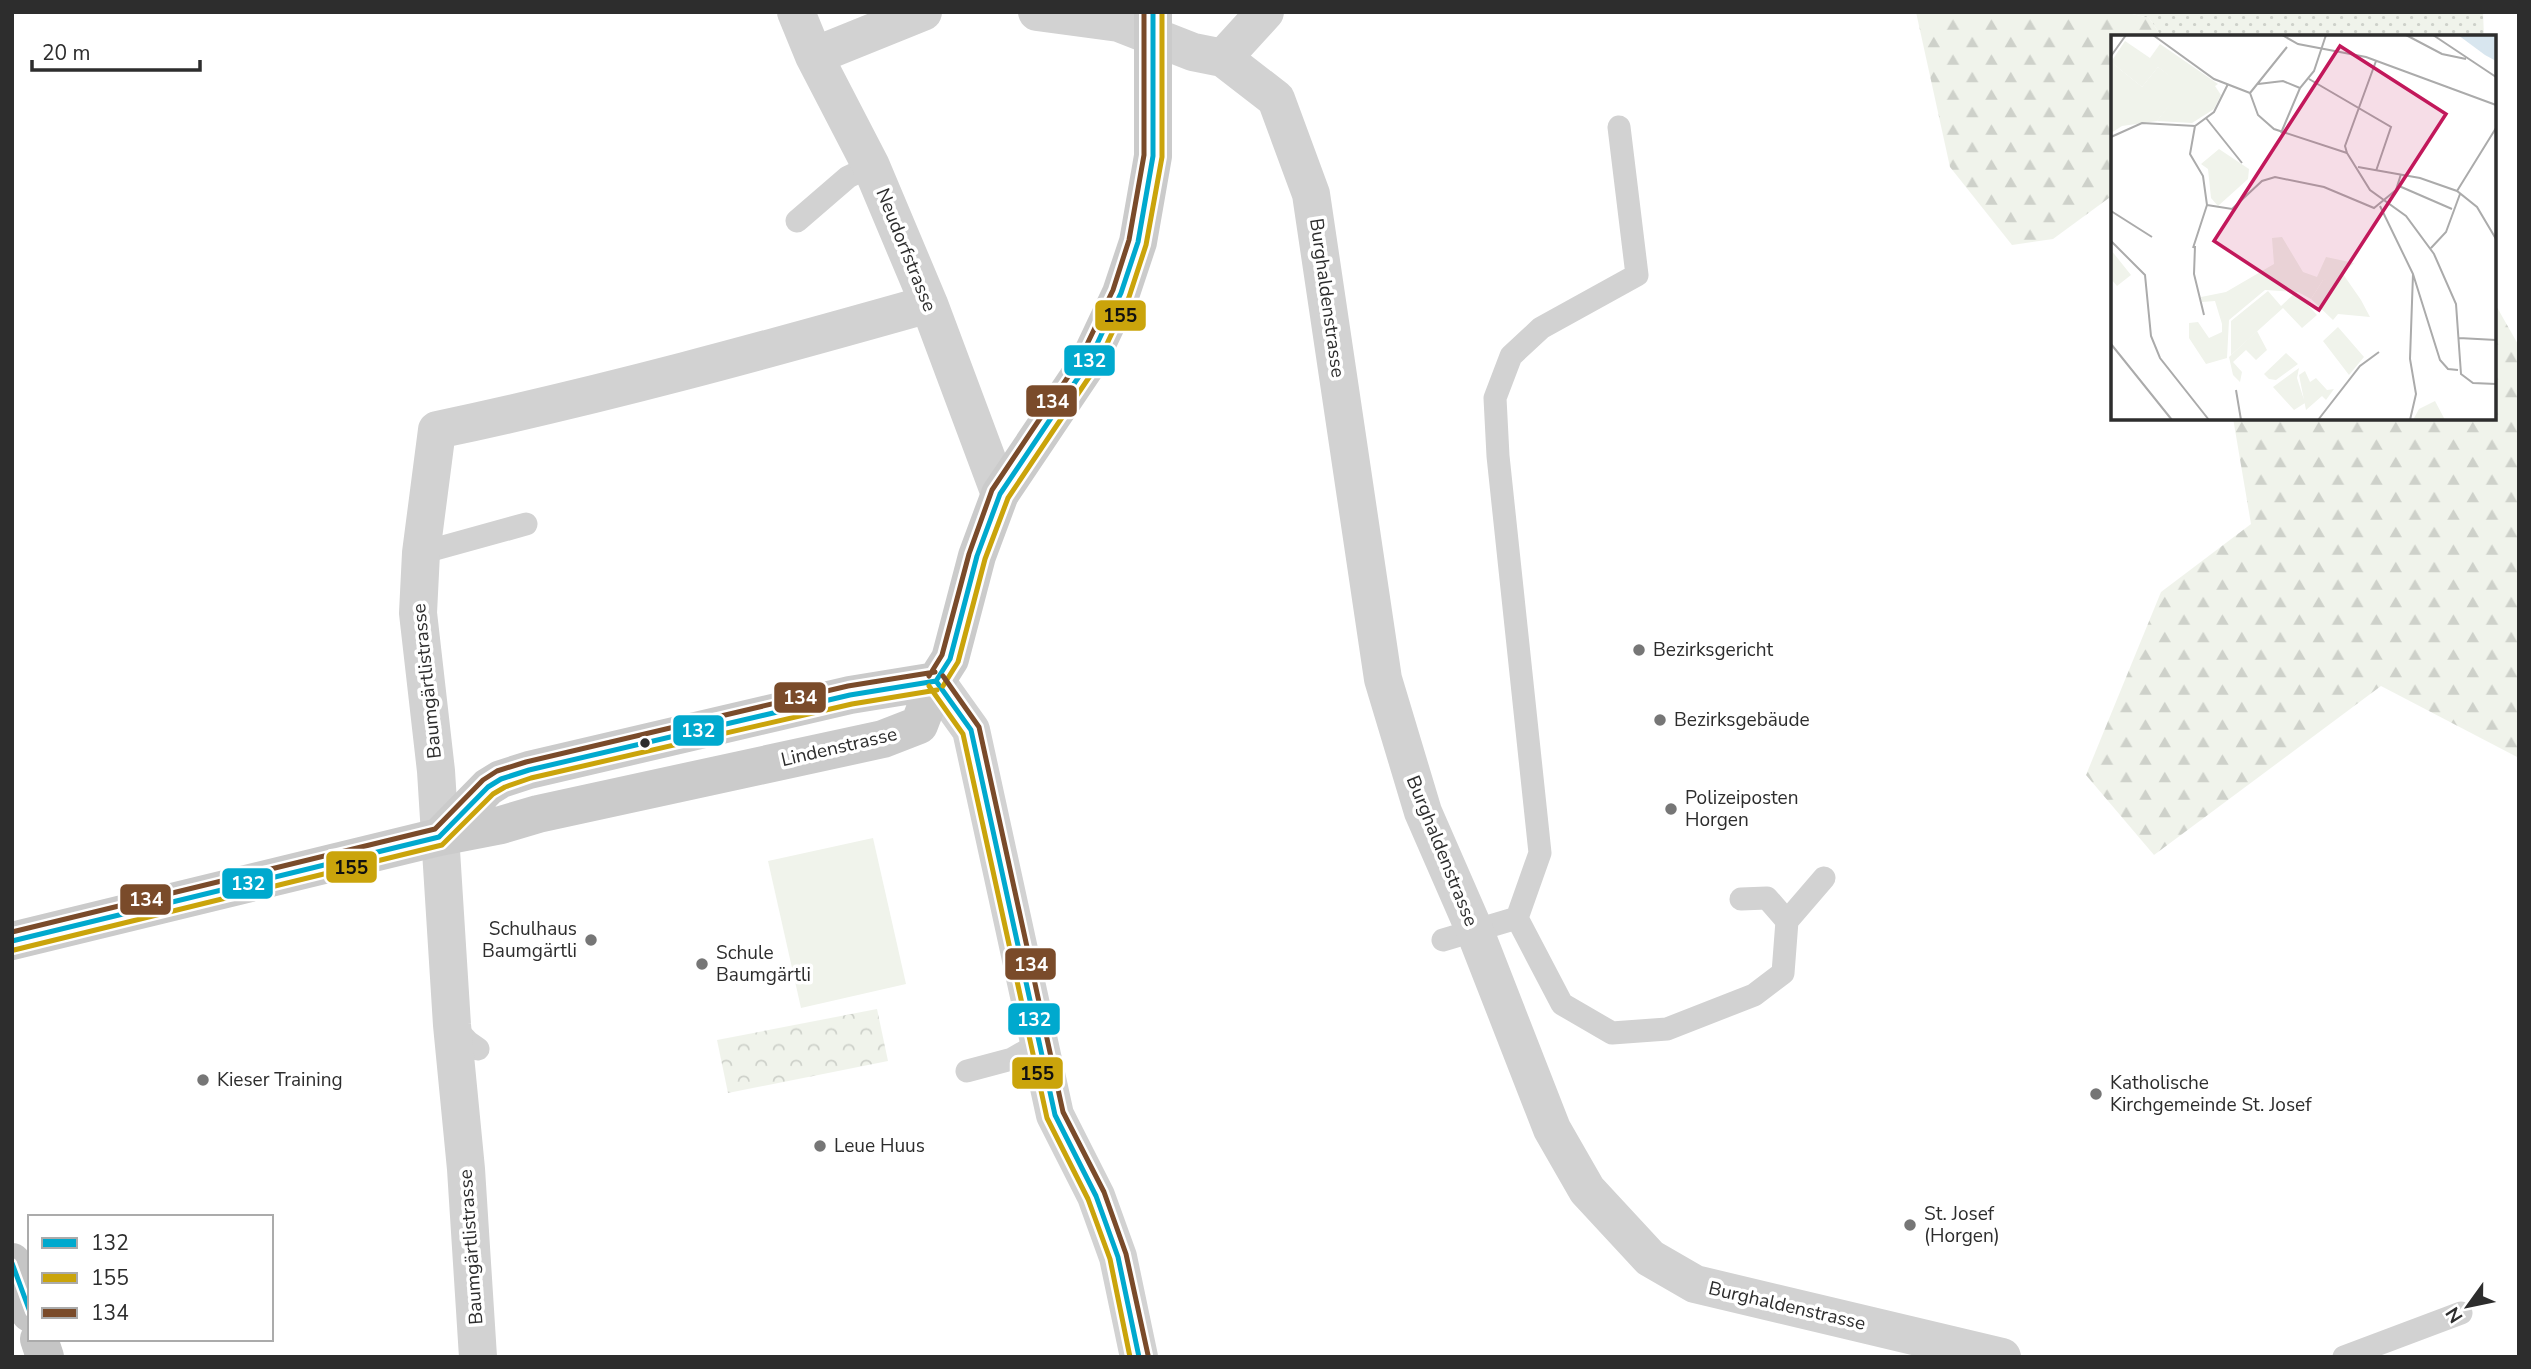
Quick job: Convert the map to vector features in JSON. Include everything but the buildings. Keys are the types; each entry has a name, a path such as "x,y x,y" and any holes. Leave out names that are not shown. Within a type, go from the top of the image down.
{"main road":[{"path":"12,941 439,837 488,787 529,769 850,695 936,681 950,659 977,556 1000,494 1088,363 1121,293 1138,242 1153,156 1154,24"},
{"path":"12,1262 28,1307"}],"street":[{"name":"Neudorfstrasse","path":"796,12 814,56 871,166 929,304 1000,494"},
{"path":"814,56 923,12"},
{"name":"Burghaldenstrasse","path":"1037,12 1119,23 1154,24 1193,52 1223,58 1276,99 1311,194 1383,679 1458,935 1552,1129 1587,1190 1650,1258 1695,1284 2002,1357"},
{"path":"1223,58 1265,12"},
{"name":"Baumgärtlistrasse","path":"478,1357 466,1169 465,1037 439,837 436,771 418,612 421,553 437,430 536,409 797,342 929,304"},
{"path":"936,681 971,730 1055,1115 1096,1196 1118,1257 1139,1357"}],"lane":[{"path":"1619,127 1637,275 1541,328 1511,356 1495,398 1498,456 1540,853 1517,918 1562,1004 1612,1033 1667,1029 1754,995 1783,973 1787,920 1824,878"},
{"path":"797,221 848,177 871,166"},
{"path":"421,553 526,524"},
{"path":"1741,899 1767,898 1787,920"},
{"path":"1458,935 1517,918"},
{"path":"967,1071 1012,1059 1040,1043"},
{"path":"2344,1357 2461,1313"}],"green space":[{"path":"1916,12 2124,12 2149,18 2161,35 2111,35 2111,196 2053,239 2012,245 1950,167"},
{"path":"2124,12 2483,12 2484,35 2161,35 2149,18"},
{"path":"2496,306 2519,346 2519,758 2381,686 2154,855 2086,775 2161,592 2251,524 2233,420 2496,420"},
{"path":"873,838 906,984 801,1008 768,861"},
{"path":"877,1009 888,1061 728,1093 717,1040"}],"transit line":[{"name":"134","path":"929,676 942,655 969,554 992,490 1080,359 1113,290 1129,240 1144,155 1144,12"},
{"name":"132","path":"936,681 950,659 977,556 1000,494 1088,363 1121,293 1138,242 1153,156 1153,12"},
{"name":"155","path":"943,686 958,662 985,559 1008,498 1096,367 1129,297 1146,245 1162,157 1162,12"},
{"name":"134","path":"12,932 435,829 483,780 497,771 526,762 848,686 935,672"},
{"name":"134","path":"943,676 979,727 1063,1112 1104,1192 1126,1254 1148,1355"},
{"name":"132","path":"936,681 971,730 1055,1115 1096,1196 1118,1257 1139,1357"},
{"name":"132","path":"12,941 439,837 488,787 501,779 529,770 850,695 936,681"},
{"name":"155","path":"929,686 963,734 1047,1118 1088,1199 1110,1259 1130,1357"},
{"name":"155","path":"14,950 442,845 493,794 531,778 852,704 937,690"},
{"name":"132","path":"12,1263 28,1307"}],"place":[{"name":"Bezirksgericht","path":"1639,650"},
{"name":"Bezirksgebäude","path":"1660,720"},
{"name":"Polizeiposten Horgen","path":"1671,809"},
{"name":"Schulhaus Baumgärtli","path":"591,940"},
{"name":"Schule Baumgärtli","path":"702,964"},
{"name":"Kieser Training","path":"203,1080"},
{"name":"Katholische Kirchgemeinde St. Josef","path":"2096,1094"},
{"name":"Leue Huus","path":"820,1146"},
{"name":"St. Josef (Horgen)","path":"1910,1225"}]}
